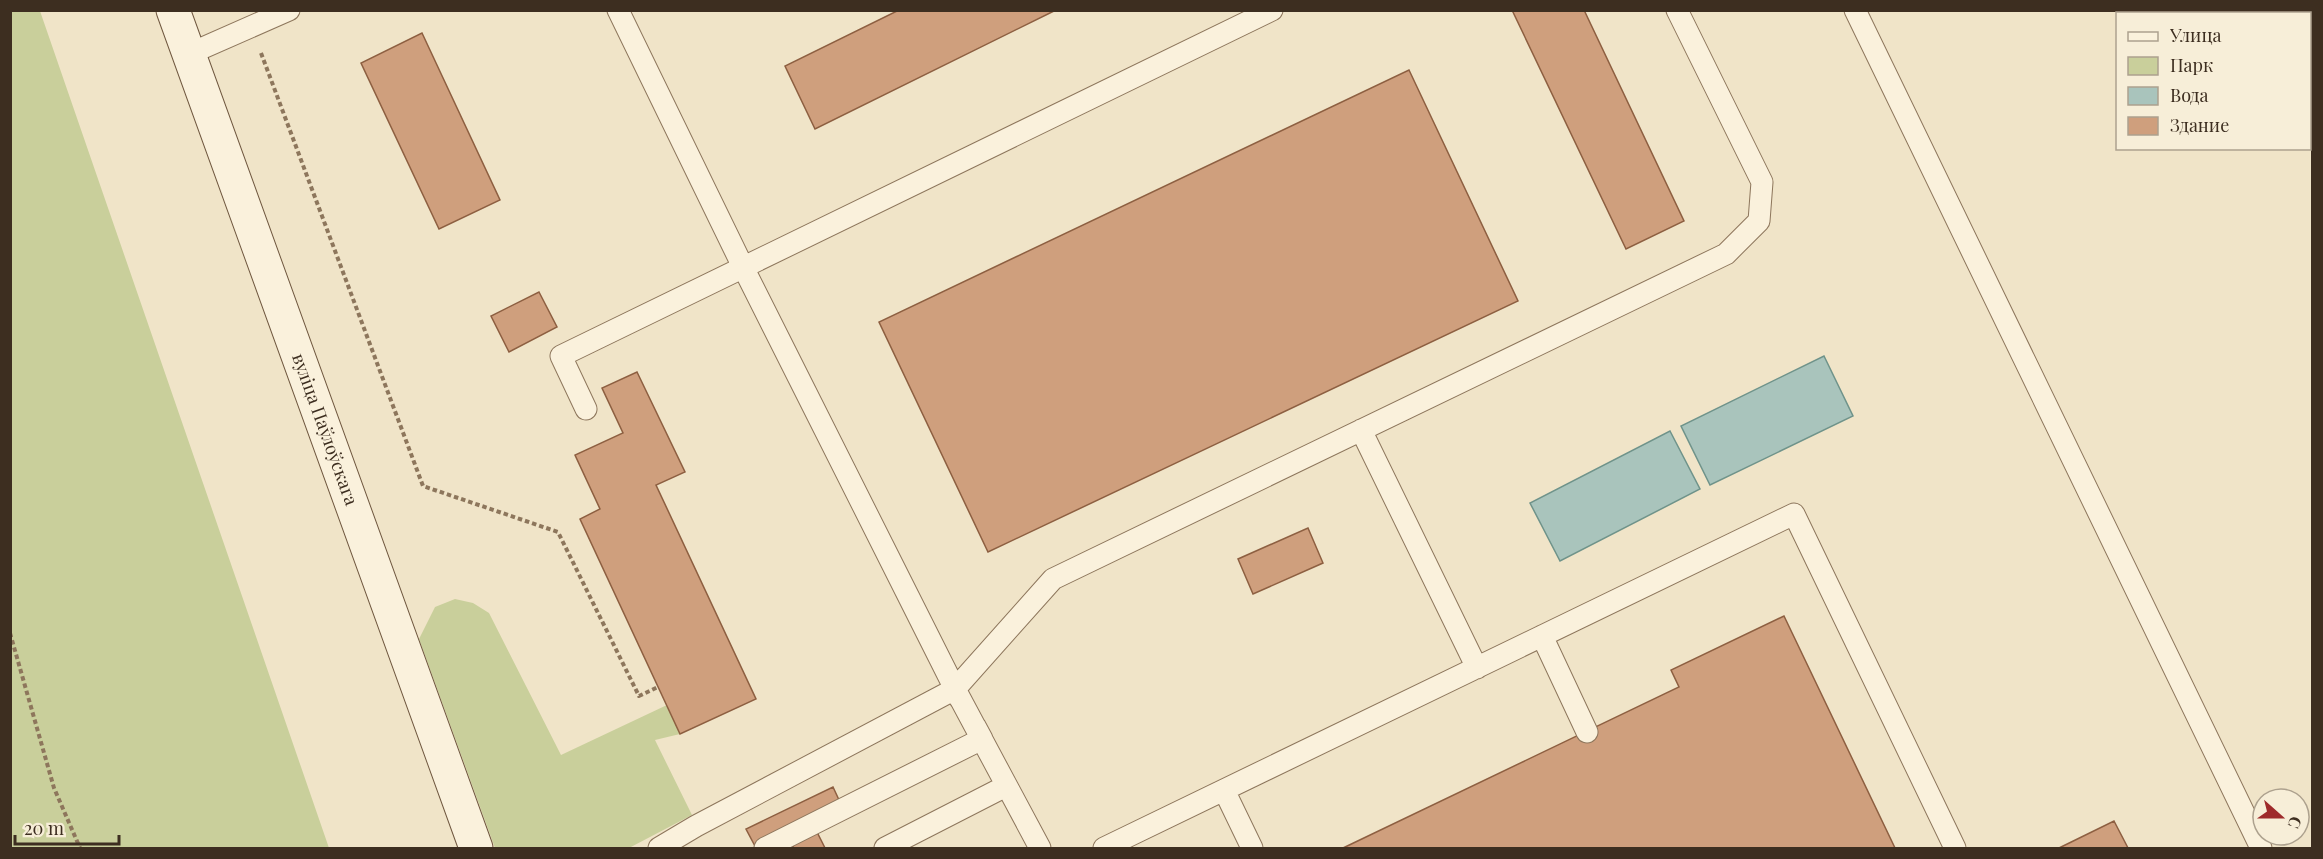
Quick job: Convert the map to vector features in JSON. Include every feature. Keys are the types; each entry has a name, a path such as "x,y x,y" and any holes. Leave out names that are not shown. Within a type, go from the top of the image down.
{"street":[{"name":"вуліца Паўлоўскага","path":"173,10 476,849"}],"lane":[{"path":"189,54 289,10"},
{"path":"618,10 744,269 955,689 1040,849"},
{"path":"586,408 561,356 744,269 1272,10"},
{"path":"659,849 696,825 955,689 1053,579 1726,254 1759,221 1762,182 1677,10"},
{"path":"1855,10 2262,849"},
{"path":"1361,430 1477,668"},
{"path":"1104,849 1794,514 1955,849"},
{"path":"1542,636 1587,732"},
{"path":"765,849 982,739"},
{"path":"885,849 1006,786"},
{"path":"1224,790 1252,849"}],"path":[{"path":"251,27 423,486 558,532 639,696 658,687"},
{"path":"10,633 54,788 80,849"}],"green space":[{"path":"10,11 40,11 329,848 11,848"},
{"path":"455,599 473,603 489,613 561,755 667,705 680,734 655,740 692,815 629,848 495,848 419,639 435,607"}],"water":[{"path":"1824,356 1853,416 1710,485 1681,426"},
{"path":"1670,431 1700,489 1560,561 1530,503"}],"building":[{"path":"899,10 1056,10 815,129 785,66"},
{"path":"1512,10 1584,10 1684,221 1626,249"},
{"path":"422,33 500,200 439,229 361,63"},
{"path":"1409,70 1518,301 988,552 879,322"},
{"path":"539,292 557,327 509,352 491,316"},
{"path":"637,372 685,472 656,485 756,699 680,734 580,519 600,509 575,455 623,433 602,388"},
{"path":"1308,528 1323,563 1253,594 1238,559"},
{"path":"1784,616 1895,848 1343,848 1679,687 1671,670"},
{"path":"833,787 846,815 816,830 825,848 794,848 790,841 756,848 746,829"},
{"path":"2114,821 2128,848 2059,848"}]}
